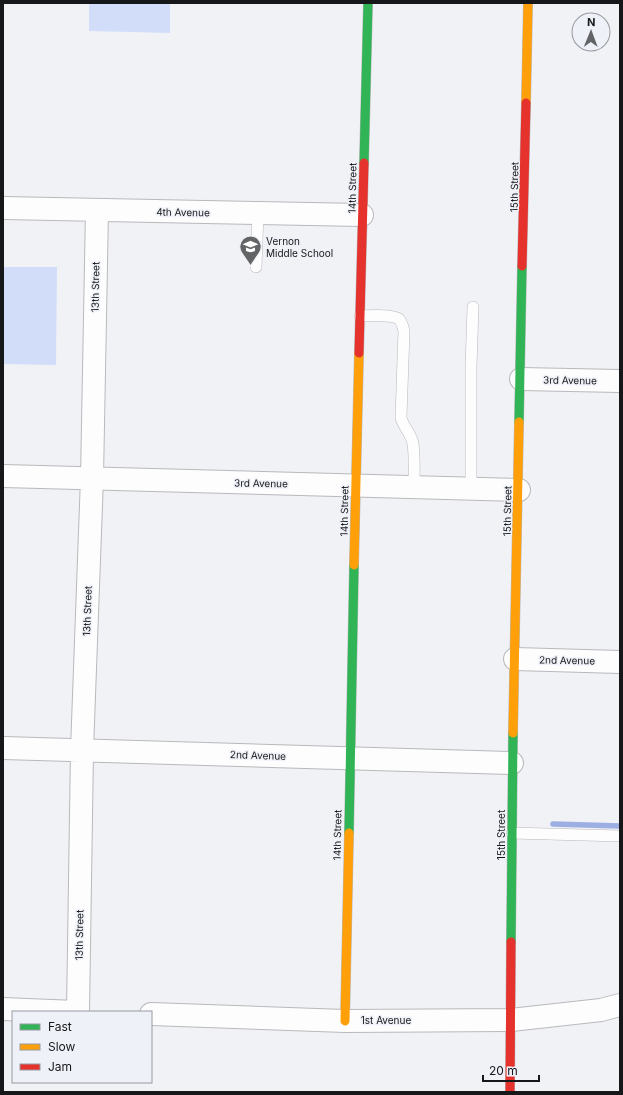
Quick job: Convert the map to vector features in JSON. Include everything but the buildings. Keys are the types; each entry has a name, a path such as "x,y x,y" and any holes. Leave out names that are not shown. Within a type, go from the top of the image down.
{"street":[{"name":"14th Street","path":"345,1020 355,485 368,3"},
{"name":"15th Street","path":"510,1092 512,763 519,490 528,3"},
{"name":"4th Avenue","path":"3,208 362,215"},
{"name":"13th Street","path":"77,1011 82,750 92,478 97,210"},
{"name":"3rd Avenue","path":"521,379 620,381"},
{"name":"3rd Avenue","path":"3,476 519,490"},
{"name":"2nd Avenue","path":"515,659 620,662"},
{"name":"2nd Avenue","path":"3,748 512,763"},
{"name":"1st Avenue","path":"152,1014 345,1020 511,1020 601,1010 620,1005"},
{"path":"3,1009 52,1011"}],"lane":[{"path":"256,267 258,214"},
{"path":"471,488 471,367 473,307"},
{"path":"360,316 398,318 402,322 404,332 401,418 403,426 409,434 413,444 414,487"},
{"path":"512,833 620,836"}],"shaded area":[{"path":"89,3 170,3 170,33 89,31"},
{"path":"3,267 57,267 56,365 3,364"}],"waterway":[{"path":"553,824 620,826"}],"traffic: fast":[{"path":"364,163 368,3"},
{"path":"519,422 522,266"},
{"path":"349,833 354,565"},
{"path":"511,942 513,733"}],"traffic: slow":[{"path":"526,103 528,3"},
{"path":"354,565 359,353"},
{"path":"513,733 519,422"},
{"path":"345,1021 349,833"}],"traffic: jam":[{"path":"522,266 526,103"},
{"path":"359,353 364,163"},
{"path":"510,1092 511,942"}],"place":[{"name":"Vernon Middle School","path":"251,266"}]}
